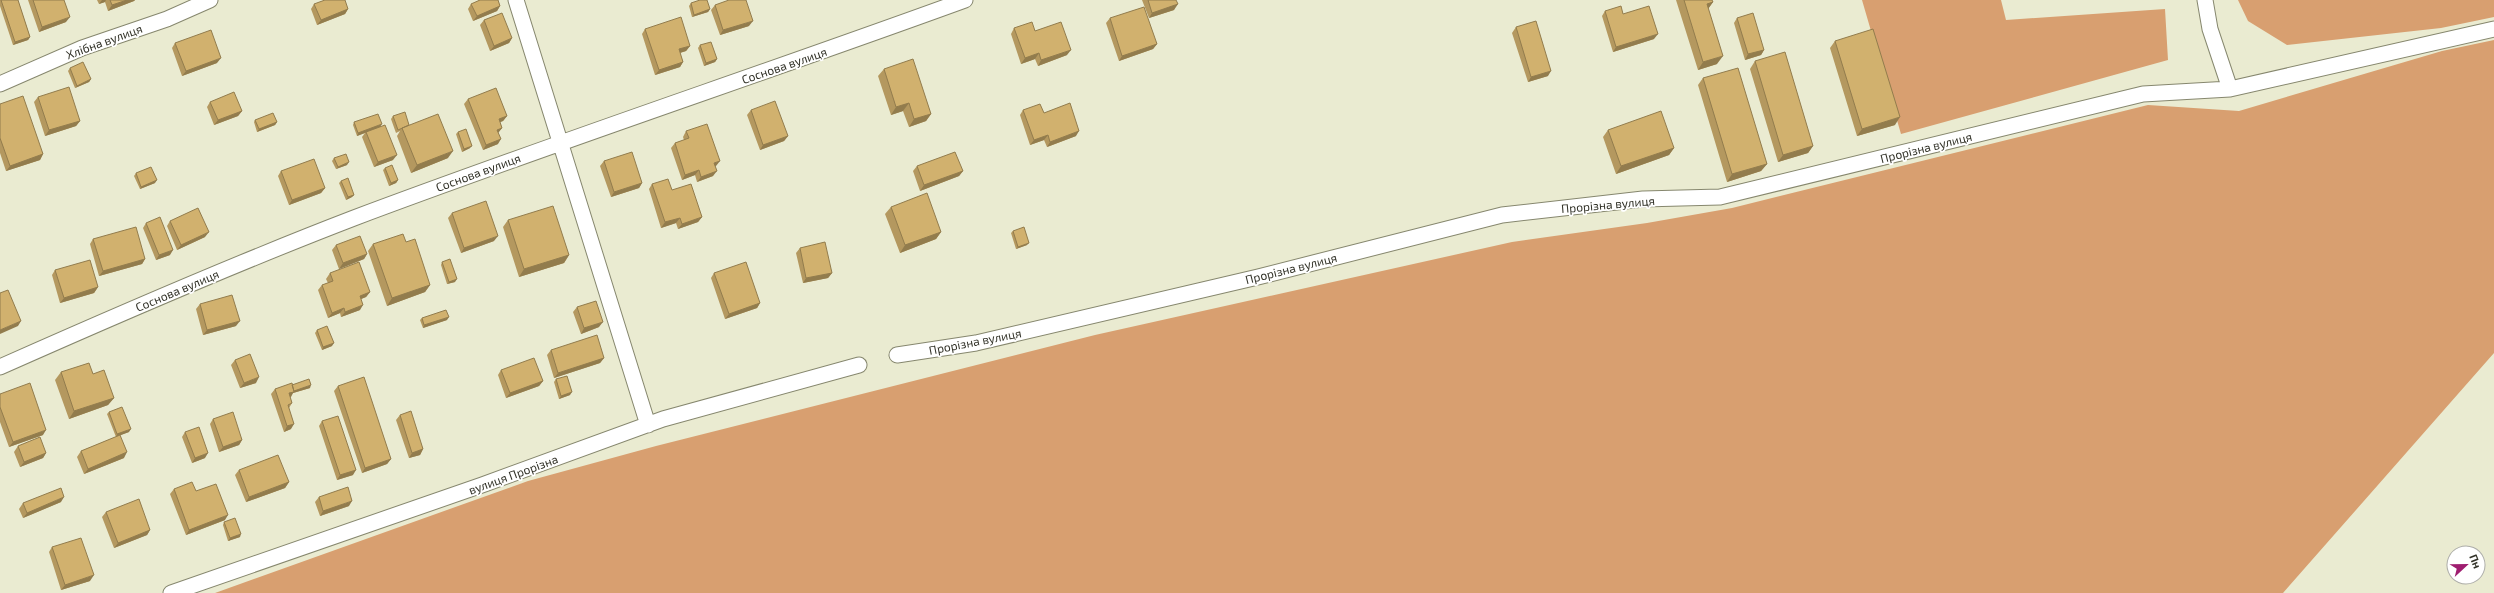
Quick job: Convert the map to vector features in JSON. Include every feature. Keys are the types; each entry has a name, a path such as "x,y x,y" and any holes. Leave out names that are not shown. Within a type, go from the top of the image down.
{"street":[{"name":"Хлібна вулиця","path":"0,84 82,48 166,19 210,0"},
{"path":"516,0 648,425"},
{"name":"Соснова вулиця","path":"0,366 195,282 352,219 561,142 789,64 965,0"},
{"path":"2204,0 2210,29 2230,89"},
{"name":"Прорізна вулиця","path":"897,355 976,343 1258,277 1502,215 1643,199 1720,197 2143,94 2230,89 2494,29"},
{"name":"вулиця Прорізна","path":"171,593 482,485 648,425 859,365"}],"shaded area":[{"path":"1862,0 2001,0 2006,20 2165,9 2168,60 1901,134"},
{"path":"2238,0 2494,0 2494,17 2441,28 2287,45 2248,21"},
{"path":"2494,40 2494,353 2283,593 215,593 528,481 656,446 1095,335 1512,242 1647,223 1732,208 2148,105 2239,111 2442,51"}],"building":[{"path":"1,0 18,0 30,37 15,42"},
{"path":"33,0 64,0 70,17 42,27"},
{"path":"110,0 127,0 112,5"},
{"path":"325,0 345,0 348,9 321,20 314,4"},
{"path":"480,0 498,0 500,6 477,16 471,4"},
{"path":"700,0 707,0 710,9 694,15 691,3"},
{"path":"729,0 746,0 753,21 723,30 715,5"},
{"path":"1148,0 1176,0 1178,4 1152,13"},
{"path":"1684,0 1712,0 1713,2 1707,4 1723,56 1703,62"},
{"path":"1621,6 1623,14 1649,6 1658,34 1616,47 1605,11"},
{"path":"1144,7 1157,44 1122,56 1110,18"},
{"path":"502,13 512,38 494,46 484,20"},
{"path":"1753,13 1764,50 1748,54 1737,18"},
{"path":"681,17 690,46 679,49 683,62 659,70 645,29"},
{"path":"1536,21 1551,71 1531,77 1516,27"},
{"path":"1032,22 1035,31 1061,22 1071,50 1041,60 1039,53 1025,58 1014,28"},
{"path":"1873,29 1900,117 1862,129 1835,41"},
{"path":"211,30 221,58 186,71 175,43"},
{"path":"711,42 717,59 706,63 700,45"},
{"path":"1785,52 1813,146 1783,155 1755,61"},
{"path":"913,59 931,114 914,119 909,103 896,107 884,69"},
{"path":"83,62 91,79 77,86 70,68"},
{"path":"1738,68 1767,164 1732,174 1703,78"},
{"path":"69,87 80,121 49,130 38,97"},
{"path":"496,88 507,116 499,119 502,128 497,130 501,139 486,145 468,99"},
{"path":"234,92 242,111 218,120 210,102"},
{"path":"23,96 43,154 10,166 0,138 0,104"},
{"path":"775,101 788,136 763,145 751,110"},
{"path":"1070,103 1079,131 1050,142 1048,135 1034,140 1023,110 1040,104 1044,113"},
{"path":"1661,111 1674,148 1621,166 1608,130"},
{"path":"405,112 409,125 398,130 393,116"},
{"path":"273,113 277,122 259,129 255,120"},
{"path":"378,114 382,124 358,133 354,122"},
{"path":"438,114 453,151 417,165 402,128"},
{"path":"707,124 720,161 714,163 717,171 701,177 699,170 685,175 675,143 689,138 686,131"},
{"path":"385,125 397,155 378,162 366,132"},
{"path":"466,129 472,146 464,149 458,132"},
{"path":"632,152 642,183 614,192 604,161"},
{"path":"955,152 963,171 924,185 917,166"},
{"path":"346,154 349,162 338,167 334,158"},
{"path":"314,159 325,188 292,200 281,171"},
{"path":"392,165 398,180 391,183 385,168"},
{"path":"151,167 157,180 141,187 136,173"},
{"path":"348,178 354,195 348,197 341,181"},
{"path":"668,179 672,190 691,184 702,217 682,224 680,218 665,222 652,184"},
{"path":"927,193 941,232 905,245 891,207"},
{"path":"486,201 498,236 464,248 452,213"},
{"path":"553,206 569,255 524,269 508,220"},
{"path":"198,208 209,232 181,245 170,221"},
{"path":"160,217 173,250 159,255 146,223"},
{"path":"136,227 145,259 103,271 93,239"},
{"path":"1024,227 1029,243 1018,247 1013,231"},
{"path":"403,234 406,242 415,239 430,285 392,298 373,244"},
{"path":"360,236 367,254 343,263 336,245"},
{"path":"825,242 832,273 806,278 800,248"},
{"path":"450,259 457,279 449,282 442,262"},
{"path":"90,260 98,287 64,298 55,270"},
{"path":"359,262 370,292 360,296 363,305 345,312 344,308 332,313 322,285 333,281 330,273"},
{"path":"746,262 760,303 729,314 714,273"},
{"path":"8,290 21,321 0,330 0,293"},
{"path":"232,295 240,321 207,330 200,304"},
{"path":"596,301 603,322 584,328 577,307"},
{"path":"446,310 449,317 424,325 422,318"},
{"path":"327,326 334,343 323,347 317,330"},
{"path":"597,335 604,358 558,373 551,350"},
{"path":"250,354 259,377 244,383 235,360"},
{"path":"534,358 543,381 510,393 501,370"},
{"path":"89,363 93,374 104,370 114,398 74,411 61,372"},
{"path":"567,376 572,392 561,396 556,379"},
{"path":"364,377 391,459 365,468 338,386"},
{"path":"309,379 311,385 294,391 292,385"},
{"path":"30,383 46,430 13,442 0,407 0,394"},
{"path":"292,383 294,392 289,393 292,403 288,405 294,424 287,426 275,389"},
{"path":"122,407 131,429 117,434 109,412"},
{"path":"411,411 423,449 412,453 400,415"},
{"path":"233,412 242,440 223,447 213,419"},
{"path":"338,416 356,470 340,475 322,421"},
{"path":"199,427 208,453 195,458 185,432"},
{"path":"120,435 127,452 88,469 81,451"},
{"path":"40,437 46,453 24,462 18,446"},
{"path":"278,455 289,482 249,497 239,470"},
{"path":"192,482 196,491 216,484 228,515 189,530 174,489"},
{"path":"348,487 352,501 323,511 319,497"},
{"path":"61,488 64,497 27,513 23,503"},
{"path":"139,499 150,530 118,543 106,512"},
{"path":"235,518 241,534 230,538 224,522"},
{"path":"81,538 94,575 65,585 52,547"}]}
